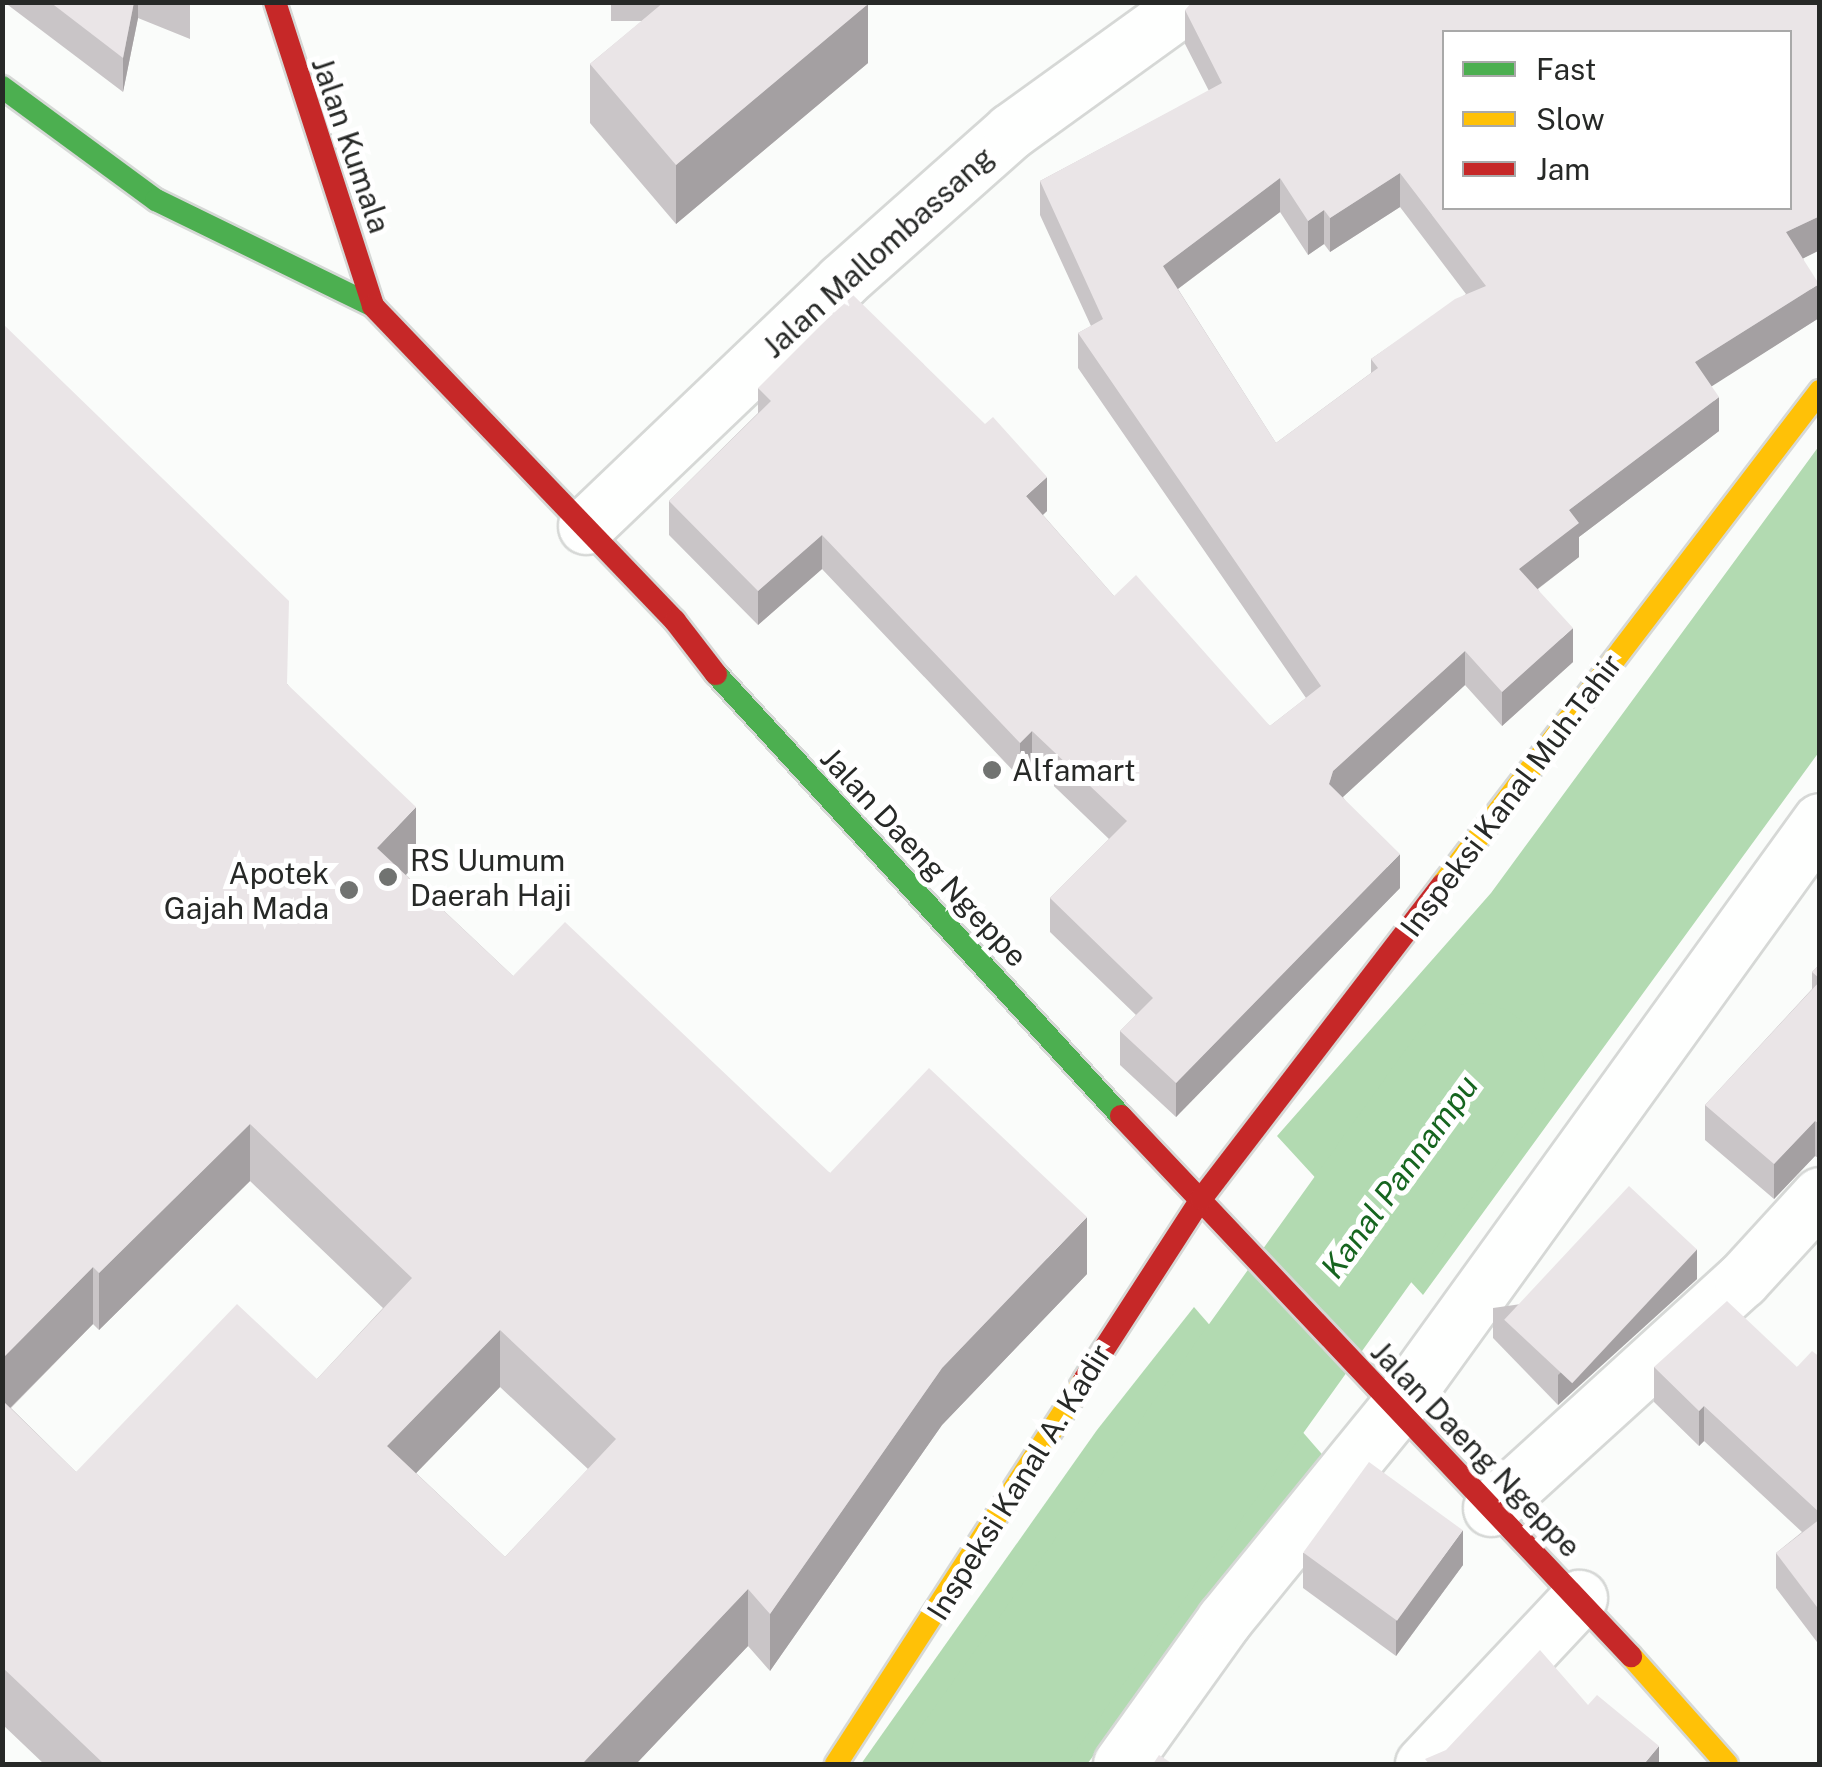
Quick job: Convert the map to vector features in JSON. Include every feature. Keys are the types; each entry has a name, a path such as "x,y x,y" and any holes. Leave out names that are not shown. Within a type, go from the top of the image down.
{"main road":[{"name":"Jalan Kumala","path":"275,2 374,306"},
{"name":"Jalan Daeng Ngeppe","path":"2,87 156,200 374,306 586,526 739,703 1387,1401 1578,1598 1727,1764"},
{"name":"Inspeksi Kanal Muh.Tahir","path":"1201,1198 1820,391"},
{"name":"Inspeksi Kanal A. Kadir","path":"836,1764 1201,1198"}],"street":[{"name":"Jalan Mallombassang","path":"586,526 842,281 1011,131 1190,2"},
{"path":"1121,1764 1224,1620 1820,821"},
{"path":"1491,1508 1742,1280 1820,1195"},
{"path":"1424,1764 1578,1598"}],"water":[{"path":"1819,446 1819,752 1423,1295 1277,1136 1491,893"},
{"path":"1194,1307 1327,1460 1087,1764 861,1764 1097,1430"}],"building":[{"path":"50,2 134,2 123,58"},
{"path":"664,2 868,4 676,165 590,64"},
{"path":"1192,2 1820,2 1820,216 1786,232 1819,284 1695,362 1719,397 1569,510 1579,523 1519,569 1573,628 1502,692 1465,651 1333,771 1329,784 1400,854 1176,1083 1120,1031 1153,998 1050,898 1127,821 1032,731 1020,743 822,535 758,591 669,501 771,401 758,388 852,294 985,424 993,417 1047,477 1026,496 1114,596 1136,575 1270,726 1321,686 1078,333 1103,319 1040,181 1222,83 1185,10","holes":["1400,173 1486,286 1455,299 1371,359 1378,368 1276,443 1163,266 1280,178 1308,221 1324,210 1330,218"]},
{"name":"RS Uumum Daerah Haji","path":"2,323 289,601 287,684 416,807 377,848 513,976 565,922 830,1173 929,1068 1087,1217 942,1368 770,1614 748,1589 582,1764 104,1764 2,1667 2,1400 76,1472 237,1304 317,1379 412,1278 250,1124 99,1273 93,1267 2,1359","holes":["500,1330 616,1439 505,1557 387,1446"]},
{"path":"1820,981 1820,1124 1815,1121 1774,1164 1705,1105"},
{"path":"1629,1186 1697,1249 1572,1383 1504,1320"},
{"path":"1727,1301 1797,1367 1812,1351 1820,1357 1820,1513 1704,1406 1699,1411 1654,1367"},
{"path":"1369,1462 1463,1530 1397,1621 1303,1553"},
{"path":"1820,1519 1820,1611 1776,1553"},
{"path":"1540,1650 1588,1705 1597,1695 1659,1746 1644,1764 1429,1764 1425,1759 1446,1750"},
{"path":"1159,1755 1173,1764 1153,1764"}],"waterway":[{"name":"Kanal Pannampu","path":"980,1764 1475,1073"}],"traffic: fast":[{"path":"2,87 156,200 373,306"},
{"path":"716,674 1121,1116"}],"traffic: slow":[{"path":"1442,885 1820,391"},
{"path":"836,1764 1084,1380"},
{"path":"1631,1656 1727,1764"}],"traffic: jam":[{"path":"275,2 373,306 675,621 716,674"},
{"path":"1084,1380 1201,1199 1442,885"},
{"path":"1121,1116 1631,1656"}],"place":[{"name":"Alfamart","path":"992,770"},
{"name":"RS Uumum Daerah Haji","path":"388,877"},
{"name":"Apotek Gajah Mada","path":"349,890"}]}
